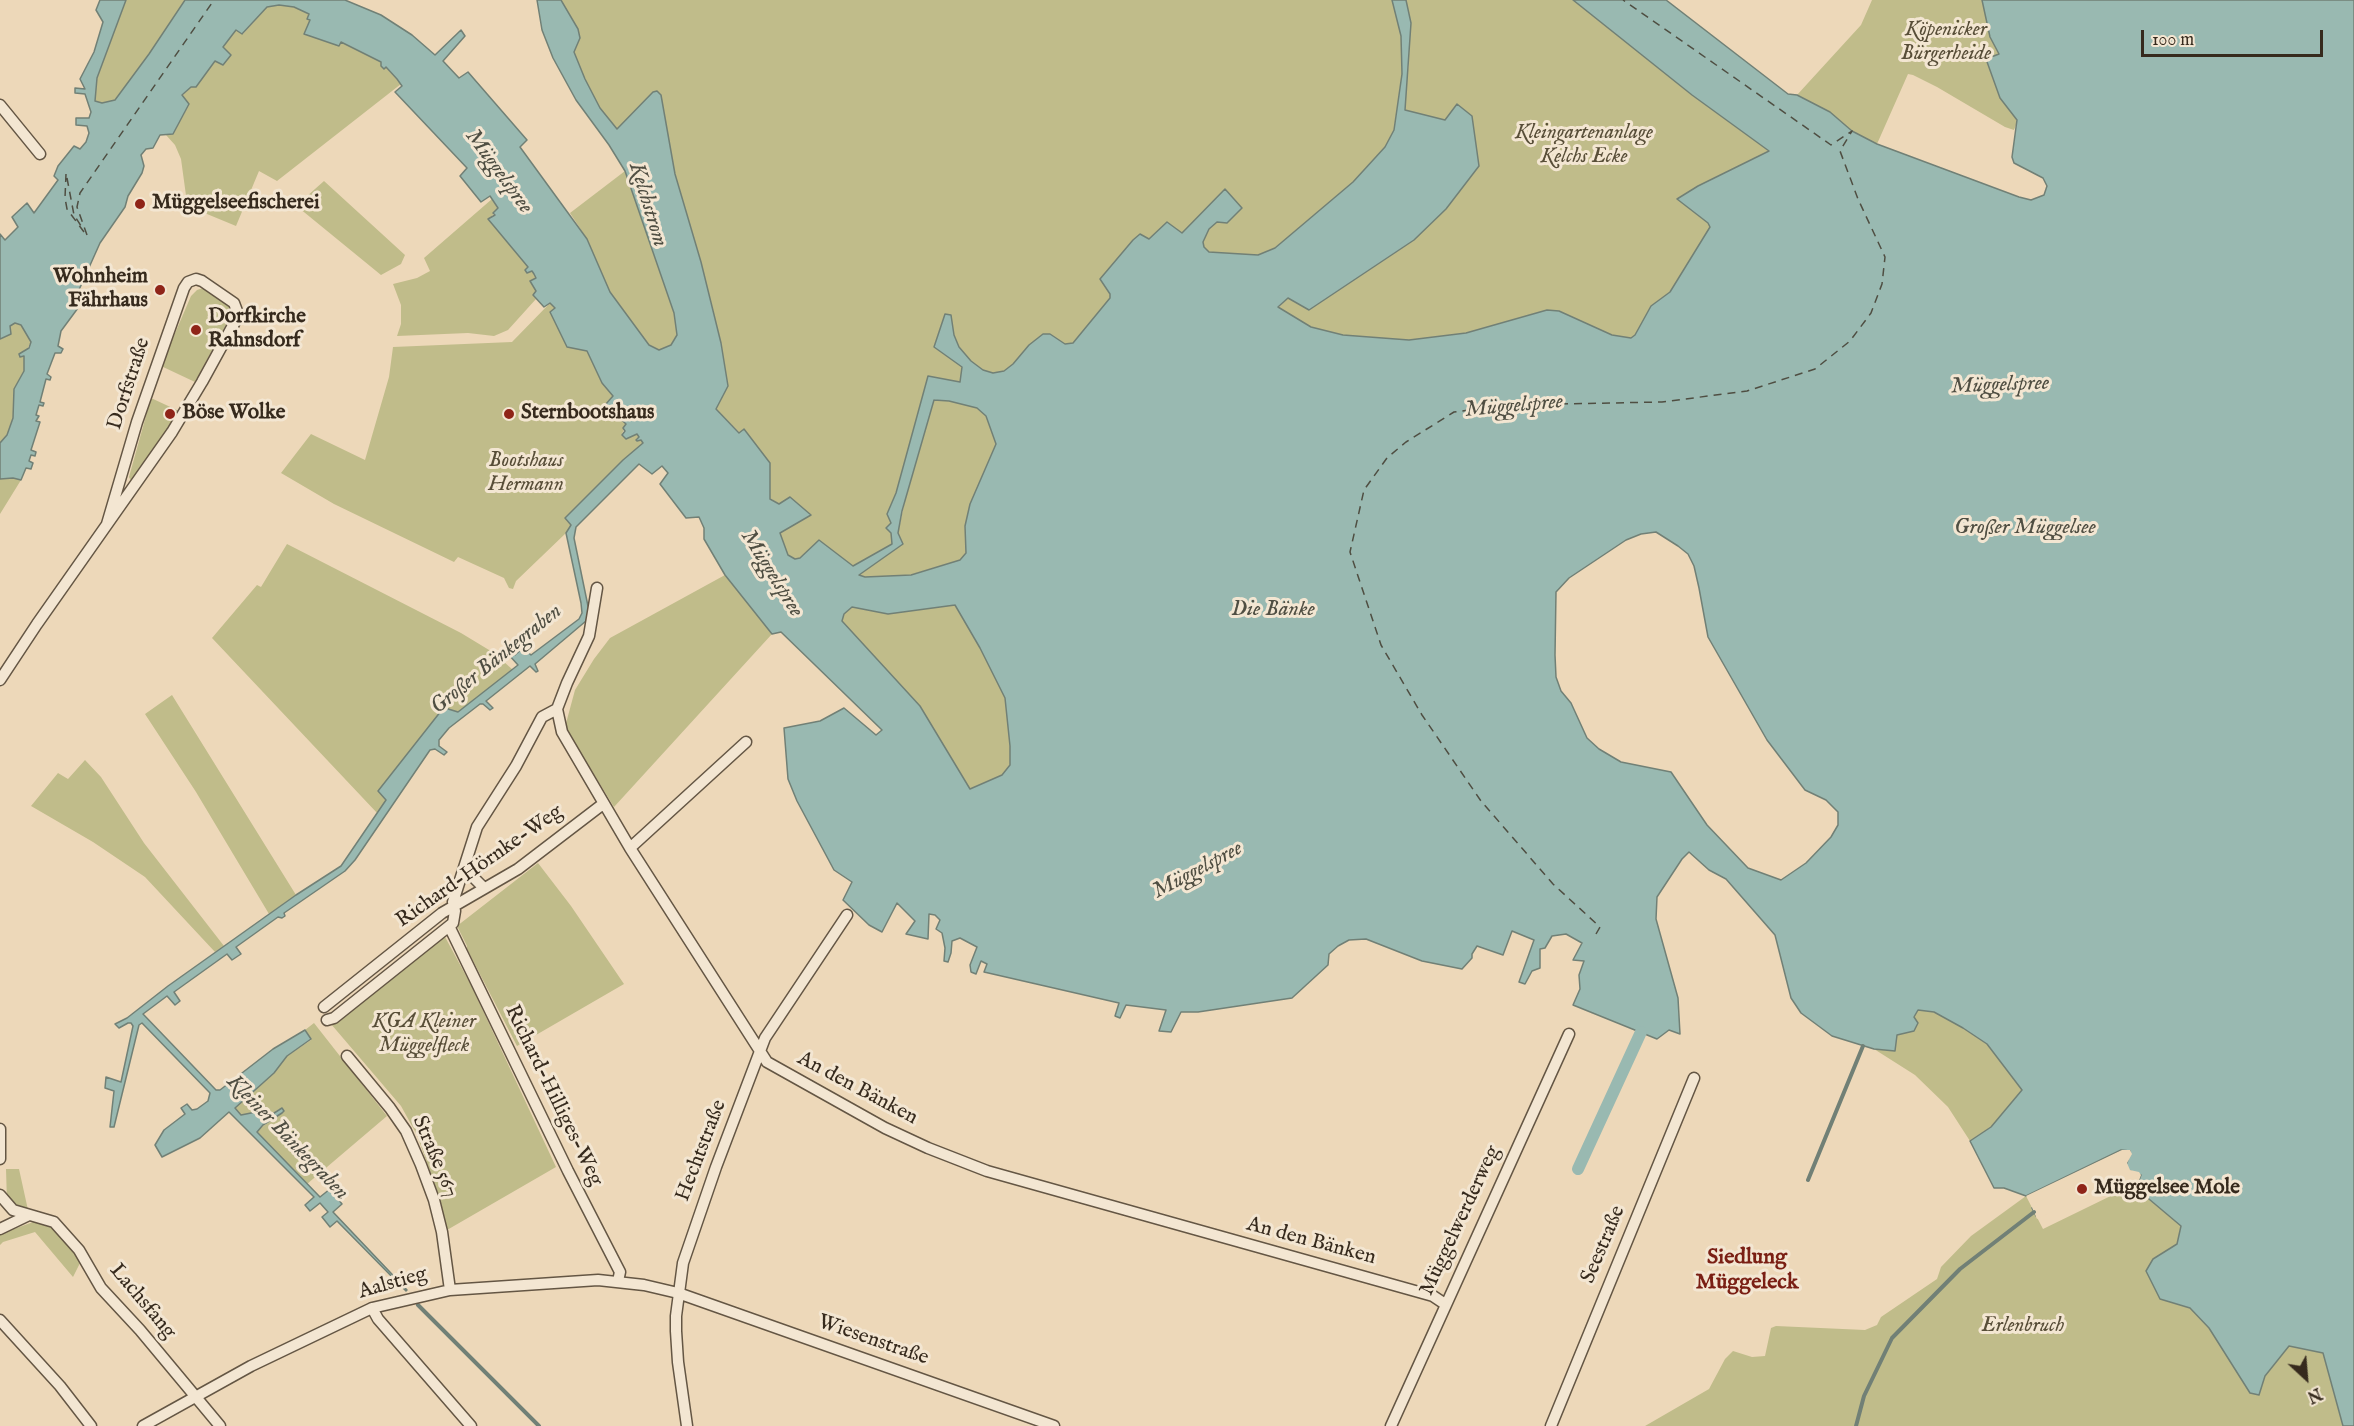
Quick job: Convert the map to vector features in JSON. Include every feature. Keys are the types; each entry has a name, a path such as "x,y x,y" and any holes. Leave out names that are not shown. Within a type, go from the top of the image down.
{"street":[{"path":"0,105 40,154"},
{"name":"Dorfstraße","path":"0,680 174,430 236,320 237,311 234,303 196,279 188,282 184,288 137,422 107,524"},
{"path":"450,928 454,919 454,906 463,871 477,827 516,766 542,717 557,709 589,636 597,588"},
{"name":"An den Bänken","path":"557,709 566,741 603,804 759,1053 767,1062 885,1128 987,1172 1422,1293 1445,1304"},
{"path":"630,848 746,742"},
{"name":"Richard-Hörnke-Weg","path":"324,1007 426,924 518,869 603,804"},
{"path":"463,871 469,873 484,888"},
{"name":"Hechtstraße","path":"687,1426 678,1362 676,1316 682,1263 765,1038 847,915"},
{"name":"Richard-Hörnke-Weg","path":"327,1020 334,1018 450,928"},
{"name":"Richard-Hilliges-Weg","path":"450,928 568,1171 620,1272 618,1281"},
{"name":"Müggelwerderweg","path":"1391,1426 1569,1034"},
{"name":"Straße 567","path":"347,1056 406,1131 434,1200 440,1221 450,1290"},
{"name":"Seestraße","path":"1551,1426 1694,1078"},
{"path":"0,1129 0,1159"},
{"name":"Lachsfang","path":"0,1195 13,1210 27,1216 54,1222 79,1250 101,1288 140,1330 220,1426"},
{"path":"0,1229 27,1216"},
{"name":"Aalstieg","path":"143,1426 251,1366 372,1308 450,1290 576,1280 618,1281 678,1293"},
{"name":"Wiesenstraße","path":"678,1293 1054,1426"},
{"path":"372,1308 378,1319 471,1426"},
{"path":"0,1320 60,1386 91,1426"}],"green space":[{"path":"126,0 185,0 115,100 102,103 95,101 97,78"},
{"path":"545,0 1392,0 1401,36 1402,74 1394,129 1406,141 1304,233 1124,652 982,815 920,706 842,621 844,614 852,607 888,614 955,605 960,560 910,575 865,577 859,575 903,544 898,533 907,491 896,493 887,514 891,523 887,528 891,533 892,544 858,564 853,566 819,540 800,558 794,559 788,555 780,533 811,515 779,504 770,498 770,463 743,429 740,433 716,409 728,386 721,343 701,262 675,174 661,95 653,92 614,133 585,106"},
{"name":"Kleingartenanlage Kelchs Ecke","path":"1406,0 1573,0 1692,95 1769,151 1698,186 1677,199 1710,227 1670,292 1651,306 1635,335 1631,338 1612,335 1559,311 1547,310 1466,333 1409,340 1343,335 1311,327 1278,308 1288,298 1309,310 1414,240 1446,209 1457,104 1445,120 1404,110 1409,60"},
{"name":"Köpenicker Bürgerheide","path":"1872,0 2002,0 2018,120 2014,130 1937,87 1908,74 1877,144 1852,131 1830,112 1797,95 1861,25"},
{"path":"279,5 294,7 309,14 311,20 331,42 338,46 341,42 381,62 401,84 277,181 259,171 236,226 207,214 188,210 181,159 175,145 166,135 173,134 189,105 182,96 216,60 223,65 223,47 236,29 243,34 267,7"},
{"path":"625,171 674,313 677,335 671,345 659,350 649,345 610,292 587,239 570,213"},
{"path":"324,181 405,255 401,264 381,275 299,208 306,197"},
{"path":"492,199 498,208 489,220 529,267 528,273 532,271 534,274 536,278 533,286 536,291 533,295 536,299 508,330 494,336 468,333 397,336 401,324 401,305 393,284 417,278 430,271 424,258"},
{"path":"203,288 229,304 230,317 195,382 161,366 191,296"},
{"name":"Bootshaus Hermann","path":"550,303 556,308 550,313 587,351 602,383 613,396 605,405 626,424 622,434 637,434 639,437 636,439 641,439 644,443 623,460 565,518 571,525 566,533 516,581 513,589 509,588 504,578 458,557 454,562 334,504 281,473 311,434 365,460 389,377 393,347 512,342"},
{"path":"15,323 21,325 31,342 24,355 24,371 14,389 13,418 7,435 0,443 0,339 11,334 10,326"},
{"path":"151,398 179,411 135,479 131,481 129,477"},
{"path":"0,479 21,480 0,514"},
{"path":"287,544 461,633 494,653 513,670 458,712 445,709 441,711 379,791 387,800 378,814 212,638 257,585 261,587"},
{"path":"725,575 772,634 614,807 565,727 575,690 610,638"},
{"path":"172,695 296,895 269,914 196,792 145,714"},
{"path":"85,760 101,777 144,843 224,946 215,952 145,877 93,842 31,806 58,773 68,779"},
{"name":"KGA Kleiner Müggelfleck","path":"538,863 571,906 624,984 517,1046 457,926"},
{"name":"KGA Kleiner Müggelfleck","path":"444,935 471,985 556,1167 447,1230 440,1199 417,1135 401,1106 331,1024"},
{"path":"1917,1010 1934,1012 1987,1044 2022,1090 1991,1127 1970,1141 1948,1107 1915,1075 1874,1049 1894,1051 1897,1035"},
{"name":"KGA Kleiner Müggelfleck","path":"314,1023 387,1116 307,1184 256,1131 282,1113 279,1109 263,1120 256,1112 241,1115 234,1108 274,1073 287,1056 311,1040 305,1030"},
{"path":"6,1169 19,1169 28,1210 7,1202"},
{"name":"Erlenbruch","path":"2127,1188 2143,1194 2181,1225 2177,1244 2153,1259 2160,1299 2190,1308 2209,1328 2250,1393 2259,1395 2265,1376 2289,1346 2323,1353 2343,1426 1645,1426 1709,1389 1725,1359 1733,1351 1752,1357 1765,1356 1771,1328 1776,1326 1865,1330 1877,1325 1881,1317 1937,1279 1941,1267 1971,1236 2026,1196 2043,1229"},
{"path":"36,1221 47,1224 57,1232 77,1254 80,1263 73,1277 35,1232 0,1245 0,1234"}],"water":[{"path":"100,0 126,0 97,78 95,101 102,103 115,100 185,0 345,0 381,15 412,35 435,55 461,30 465,36 443,61 459,78 468,72 527,140 520,147 587,239 610,292 649,345 659,350 671,345 677,335 674,313 625,171 576,100 553,58 542,30 537,0 561,0 578,29 580,38 574,52 585,79 600,108 617,129 653,92 657,91 661,95 675,174 701,262 721,343 728,386 716,409 739,433 744,429 770,463 770,499 779,504 790,497 811,515 780,533 788,555 795,559 800,558 819,540 853,566 892,544 891,533 886,528 891,523 887,514 896,493 928,376 960,382 962,367 934,347 945,314 951,315 954,335 959,347 971,361 983,370 993,373 1004,371 1013,364 1029,345 1043,334 1050,334 1065,344 1073,343 1110,298 1110,294 1100,279 1133,240 1140,234 1149,239 1167,222 1182,233 1225,189 1242,208 1227,223 1217,222 1209,229 1203,242 1204,247 1209,252 1258,255 1275,248 1353,182 1385,147 1394,130 1402,74 1401,36 1392,0 1406,0 1411,23 1405,110 1445,120 1457,104 1472,116 1479,166 1446,209 1414,240 1309,310 1288,298 1278,307 1311,327 1343,335 1409,340 1466,333 1547,310 1559,311 1612,335 1631,338 1635,335 1651,306 1670,292 1710,227 1677,199 1698,186 1769,151 1692,95 1573,0 1666,0 1788,94 1797,95 1830,112 1852,131 1877,144 2031,200 2044,195 2047,186 2043,178 2014,163 2012,157 2017,120 2000,98 1986,59 1999,54 1990,37 1982,0 2354,0 2354,1426 2343,1426 2323,1353 2289,1346 2265,1376 2259,1395 2250,1393 2209,1328 2190,1308 2160,1299 2146,1271 2153,1259 2177,1244 2181,1226 2143,1194 2127,1188 2138,1183 2141,1175 2130,1171 2036,1216 2032,1208 2127,1163 2130,1151 2121,1150 2026,1196 2004,1188 1994,1188 1970,1141 1991,1127 2022,1090 1987,1044 1934,1012 1918,1010 1914,1017 1918,1023 1914,1031 1897,1035 1895,1051 1874,1049 1832,1036 1801,1013 1791,998 1775,935 1726,879 1709,870 1689,852 1657,897 1656,919 1678,998 1680,1034 1669,1030 1657,1039 1573,1005 1580,989 1579,975 1584,961 1573,960 1582,943 1566,934 1552,936 1545,948 1540,949 1540,968 1532,971 1525,984 1519,982 1534,940 1512,931 1503,955 1477,946 1472,958 1462,969 1422,961 1366,939 1349,940 1329,954 1328,965 1292,998 1198,1012 1181,1012 1171,1032 1159,1031 1166,1010 1126,1005 1120,1018 1115,1016 1119,1003 984,972 987,964 981,961 976,974 971,972 970,965 977,947 960,938 952,941 948,962 944,961 945,948 942,933 936,929 940,920 935,915 929,914 928,939 906,934 915,921 897,903 882,932 869,925 843,900 852,882 834,870 797,801 788,779 784,728 820,721 844,708 876,735 882,730 781,632 772,634 725,575 704,539 704,528 699,517 686,518 660,484 668,473 662,466 652,474 639,464 576,527 574,538 589,611 586,621 535,664 538,671 536,672 530,666 486,701 493,708 490,710 480,704 449,728 439,740 439,746 447,752 444,755 435,749 430,750 355,860 345,871 284,913 285,916 278,917 236,947 241,954 232,960 227,954 174,992 180,1001 175,1005 167,996 143,1014 216,1090 220,1090 273,1049 305,1030 311,1039 287,1056 274,1073 235,1108 241,1115 256,1112 263,1120 282,1108 284,1111 282,1113 263,1125 257,1132 320,1197 330,1189 342,1204 333,1212 407,1290 337,1221 330,1227 322,1217 328,1212 320,1203 310,1211 305,1205 314,1197 229,1112 200,1138 162,1157 155,1145 164,1130 185,1114 181,1108 187,1104 192,1110 197,1109 208,1101 210,1093 142,1023 139,1025 114,1127 110,1127 114,1091 105,1088 106,1077 121,1082 133,1026 128,1023 119,1028 115,1024 127,1018 296,895 341,866 386,800 378,791 441,711 445,708 458,712 518,665 509,655 512,653 515,655 523,648 531,655 579,619 582,613 581,603 566,533 571,525 565,518 643,443 641,440 636,440 639,437 637,434 626,439 622,435 626,424 605,405 613,396 602,383 587,351 567,347 550,312 555,308 550,303 544,307 533,295 536,291 530,281 536,278 534,274 532,271 527,273 525,270 528,267 488,219 495,215 493,213 498,208 490,196 481,202 460,176 467,168 395,92 402,86 397,79 386,67 384,69 381,66 381,62 341,42 339,46 304,34 310,20 307,19 309,14 294,7 279,5 267,7 242,34 236,30 223,47 231,55 223,65 215,61 196,87 191,87 182,95 189,104 173,134 160,135 153,148 146,149 141,155 144,166 142,173 128,196 125,207 100,243 74,301 78,308 61,331 58,346 63,349 61,353 55,353 47,374 51,377 50,380 46,379 40,402 44,403 43,406 39,405 36,415 39,416 36,421 40,422 31,450 36,452 35,456 31,455 29,461 33,463 31,469 26,468 21,480 0,479 0,443 7,435 13,418 14,389 24,371 24,356 20,357 19,354 29,348 31,342 21,325 15,323 10,326 11,334 0,339 0,234 5,240 18,227 12,217 27,203 34,213 58,180 54,176 58,166 74,146 80,149 86,142 89,133 87,126 76,125 76,118 89,118 91,112 85,94 75,93 75,88 85,89 80,79 94,52 103,22 96,10","holes":["934,400 977,408 986,416 996,444 970,504 965,526 966,553 960,560 911,575 865,577 859,575 903,544 898,533 902,511","1656,532 1688,554 1694,566 1708,637 1767,740 1805,790 1826,800 1838,812 1838,825 1831,837 1806,863 1781,880 1748,868 1707,825 1671,772 1621,762 1599,749 1587,738 1571,703 1561,691 1556,677 1556,592 1569,578 1626,540 1641,534","955,605 1005,698 1010,765 1002,775 970,789 920,706 842,621 844,614 852,607 888,614"]}],"pier":[{"path":"2122,1150 2130,1150 2132,1154 2127,1163 2130,1170 2139,1172 2141,1175 2138,1183 2124,1189 2125,1186 2135,1181 2137,1175 2131,1174 2037,1219 2031,1205 2125,1161 2128,1153 2122,1153 2028,1198 2026,1196"}],"waterway":[{"path":"1578,1169 1641,1032"},
{"path":"1808,1180 1863,1046"},
{"path":"1856,1426 1864,1396 1892,1338 1960,1269 2034,1212"},
{"name":"Kleiner Bänkegraben","path":"418,1305 539,1426"}],"ferry route":[{"path":"87,235 77,207 80,193 214,0"},
{"path":"1596,934 1600,927 1553,884 1481,801 1422,715 1381,645 1350,552 1364,490 1387,458 1406,442 1454,412 1507,405 1662,402 1747,391 1815,369 1850,341 1871,313 1882,284 1885,257 1858,199 1840,151 1852,131 1831,145 1623,0"},
{"path":"66,174 67,209 84,232"},
{"path":"67,178 74,215 83,229"}],"place":[{"name":"Müggelseefischerei","path":"140,204"},
{"name":"Wohnheim Fährhaus","path":"160,290"},
{"name":"Dorfkirche Rahnsdorf","path":"196,330"},
{"name":"Böse Wolke","path":"170,414"},
{"name":"Sternbootshaus","path":"509,414"},
{"name":"Müggelsee Mole","path":"2082,1189"}],"district":[{"name":"Siedlung Müggeleck","path":"1747,1270"}],"water label":[{"name":"Müggelspree","path":"498,172"},
{"name":"Kelchstrom","path":"647,205"},
{"name":"Müggelspree","path":"2000,386"},
{"name":"Müggelspree","path":"1514,407"},
{"name":"Großer Müggelsee","path":"2025,528"},
{"name":"Müggelspree","path":"771,574"},
{"name":"Die Bänke","path":"1273,610"},
{"name":"Großer Bänkegraben","path":"497,660"},
{"name":"Müggelspree","path":"1198,871"}]}
